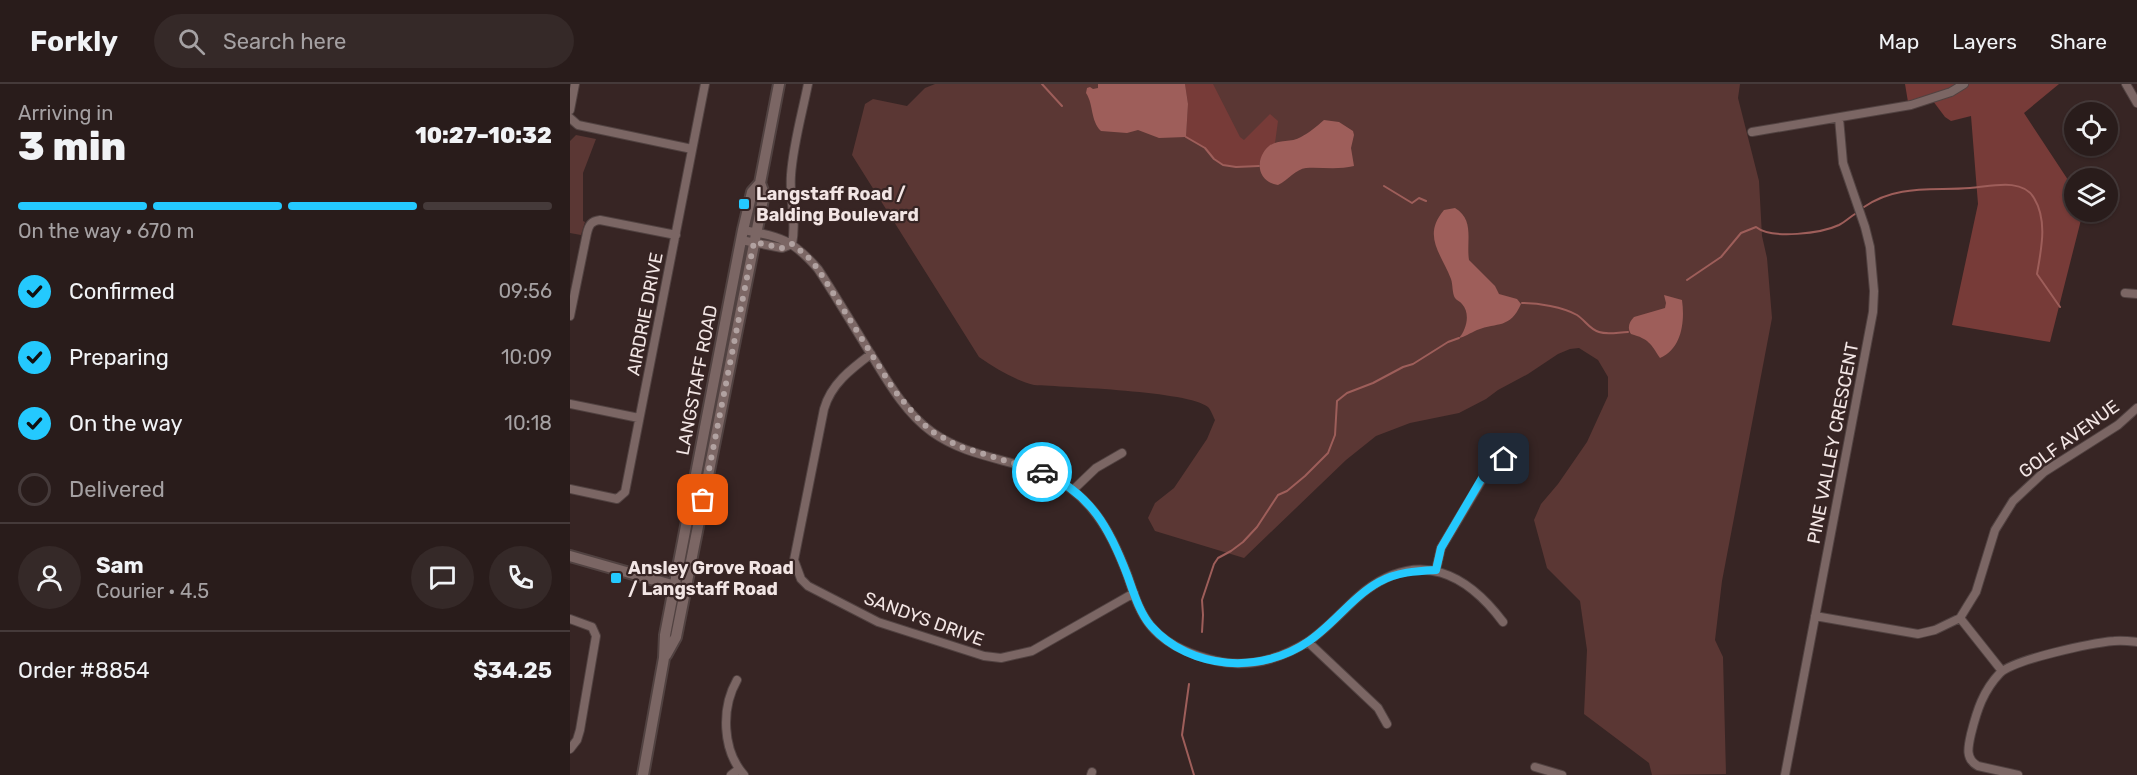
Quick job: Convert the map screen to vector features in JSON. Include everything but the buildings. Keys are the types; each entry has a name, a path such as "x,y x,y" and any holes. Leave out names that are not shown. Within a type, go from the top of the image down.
{"main road":[{"name":"LANGSTAFF ROAD","path":"643,775 664,658 665,634 742,235 752,192 760,183 779,84"},
{"name":"LANGSTAFF ROAD","path":"664,658 676,637 686,589 764,194 760,183"},
{"path":"570,556 686,589"}],"street":[{"path":"570,110 576,84"},
{"name":"AIRDRIE DRIVE","path":"570,489 617,500 623,495 705,84"},
{"path":"792,244 795,230 791,174 808,84"},
{"path":"1752,132 1920,102 1951,92 1964,84"},
{"path":"2126,84 2137,103"},
{"path":"570,118 578,126 692,149"},
{"name":"PINE VALLEY CRESCENT","path":"1785,775 1870,331 1874,291 1868,237 1842,164 1839,118"},
{"path":"570,316 589,225 594,221 600,220 675,235"},
{"path":"742,235 755,237 782,248 792,244"},
{"path":"792,244 818,269 909,410 933,432 974,452 1045,473 1074,489 1112,538 1134,593 1150,624 1163,637 1183,650 1208,659 1239,664 1256,663 1282,656 1308,642 1376,584 1397,574 1436,570 1474,589 1503,622"},
{"path":"2125,293 2137,294"},
{"name":"SANDYS DRIVE","path":"871,354 838,382 826,400 794,560 801,579 808,586 878,622 991,658 1022,655 1032,651 1134,593"},
{"path":"570,404 639,418"},
{"name":"GOLF AVENUE","path":"1960,618 1976,591 1995,530 2013,501 2044,472 2118,425 2137,408"},
{"path":"1074,489 1096,468 1122,453"},
{"path":"1436,570 1441,548 1485,473 1512,456"},
{"path":"1815,616 1918,634 1935,630 1960,618 2002,671"},
{"path":"570,619 592,627 596,636 580,730 577,740 570,749"},
{"path":"1308,642 1378,708 1388,724"},
{"path":"2018,775 1978,766 1972,763 1969,757 1969,744 1980,700 2002,671 2023,661 2101,643 2137,642"},
{"path":"731,775 742,772 728,740 726,725 730,692 736,680"},
{"path":"1535,767 1562,775"}],"shaded area":[{"path":"935,84 1740,84 1738,98 1759,181 1762,236 1767,258 1772,318 1722,581 1715,640 1723,657 1726,774 1652,775 1649,763 1584,714 1587,650 1580,601 1547,568 1534,520 1541,504 1587,442 1608,396 1608,377 1598,360 1579,348 1570,349 1459,413 1410,423 1376,436 1346,460 1244,558 1155,531 1148,518 1155,503 1174,488 1207,439 1215,420 1209,408 1177,397 1034,385 999,370 979,357 852,155 865,104 873,99 907,106 925,88"},
{"path":"1098,84 1185,84 1188,104 1186,137 1159,138 1138,130 1127,133 1101,131 1095,122 1086,93 1087,88 1098,88"},
{"path":"1185,84 1213,84 1240,137 1244,140 1270,114 1278,121 1275,143 1264,153 1259,166 1223,165 1214,159 1205,148 1186,137 1188,104"},
{"path":"1905,84 2059,84 2024,113 2064,174 2064,222 2080,222 2050,342 1952,325 1978,204 1971,116 1951,121 1933,101 1916,104 1908,102"},
{"path":"1324,120 1339,122 1353,131 1351,148 1354,166 1302,169 1278,185 1271,183 1262,175 1261,157 1269,146 1276,142 1301,137"},
{"path":"576,135 596,139 583,173 583,221 585,222 581,235 570,233 570,141"},
{"path":"1455,208 1461,213 1467,225 1469,260 1495,286 1499,294 1517,299 1521,304 1508,321 1459,338 1464,331 1466,312 1454,296 1451,279 1434,236 1434,228 1444,210"},
{"path":"1664,295 1682,300 1683,317 1677,341 1667,354 1660,358 1649,343 1631,334 1629,327 1634,317 1665,308"}],"waterway":[{"path":"1042,84 1062,106"},
{"path":"1186,137 1205,148 1214,159 1223,165 1259,166"},
{"path":"1864,207 1889,195 1915,190 2005,185 2022,187 2034,198 2041,216 2042,236 2037,274 2060,307"},
{"path":"1384,186 1412,203 1419,198 1426,201"},
{"path":"1687,280 1721,257 1741,233 1756,227 1773,233 1809,233 1839,225 1855,214"},
{"path":"1522,303 1550,306 1571,312 1599,332 1628,332"},
{"path":"1202,632 1202,600 1214,564 1218,558 1243,542 1257,527 1278,495 1287,491 1305,476 1328,453 1335,435 1337,401 1347,393 1413,364 1448,342 1459,338"},
{"path":"1189,684 1182,735 1194,775"}],"way so far":[{"path":"703,500 754,242 782,248 792,244 807,256 818,269 894,390 909,410 933,432 974,452 1042,472"}],"place":[{"name":"Langstaff Road / Balding Boulevard","path":"744,204"},
{"name":"Ansley Grove Road / Langstaff Road","path":"616,578"}],"route":[{"path":"1042,472 1074,489 1103,523 1112,538 1143,614 1155,630 1183,650 1208,659 1239,664 1256,663 1282,656 1308,642 1364,592 1385,579 1397,574 1436,570 1441,548 1485,473 1504,459"}]}
